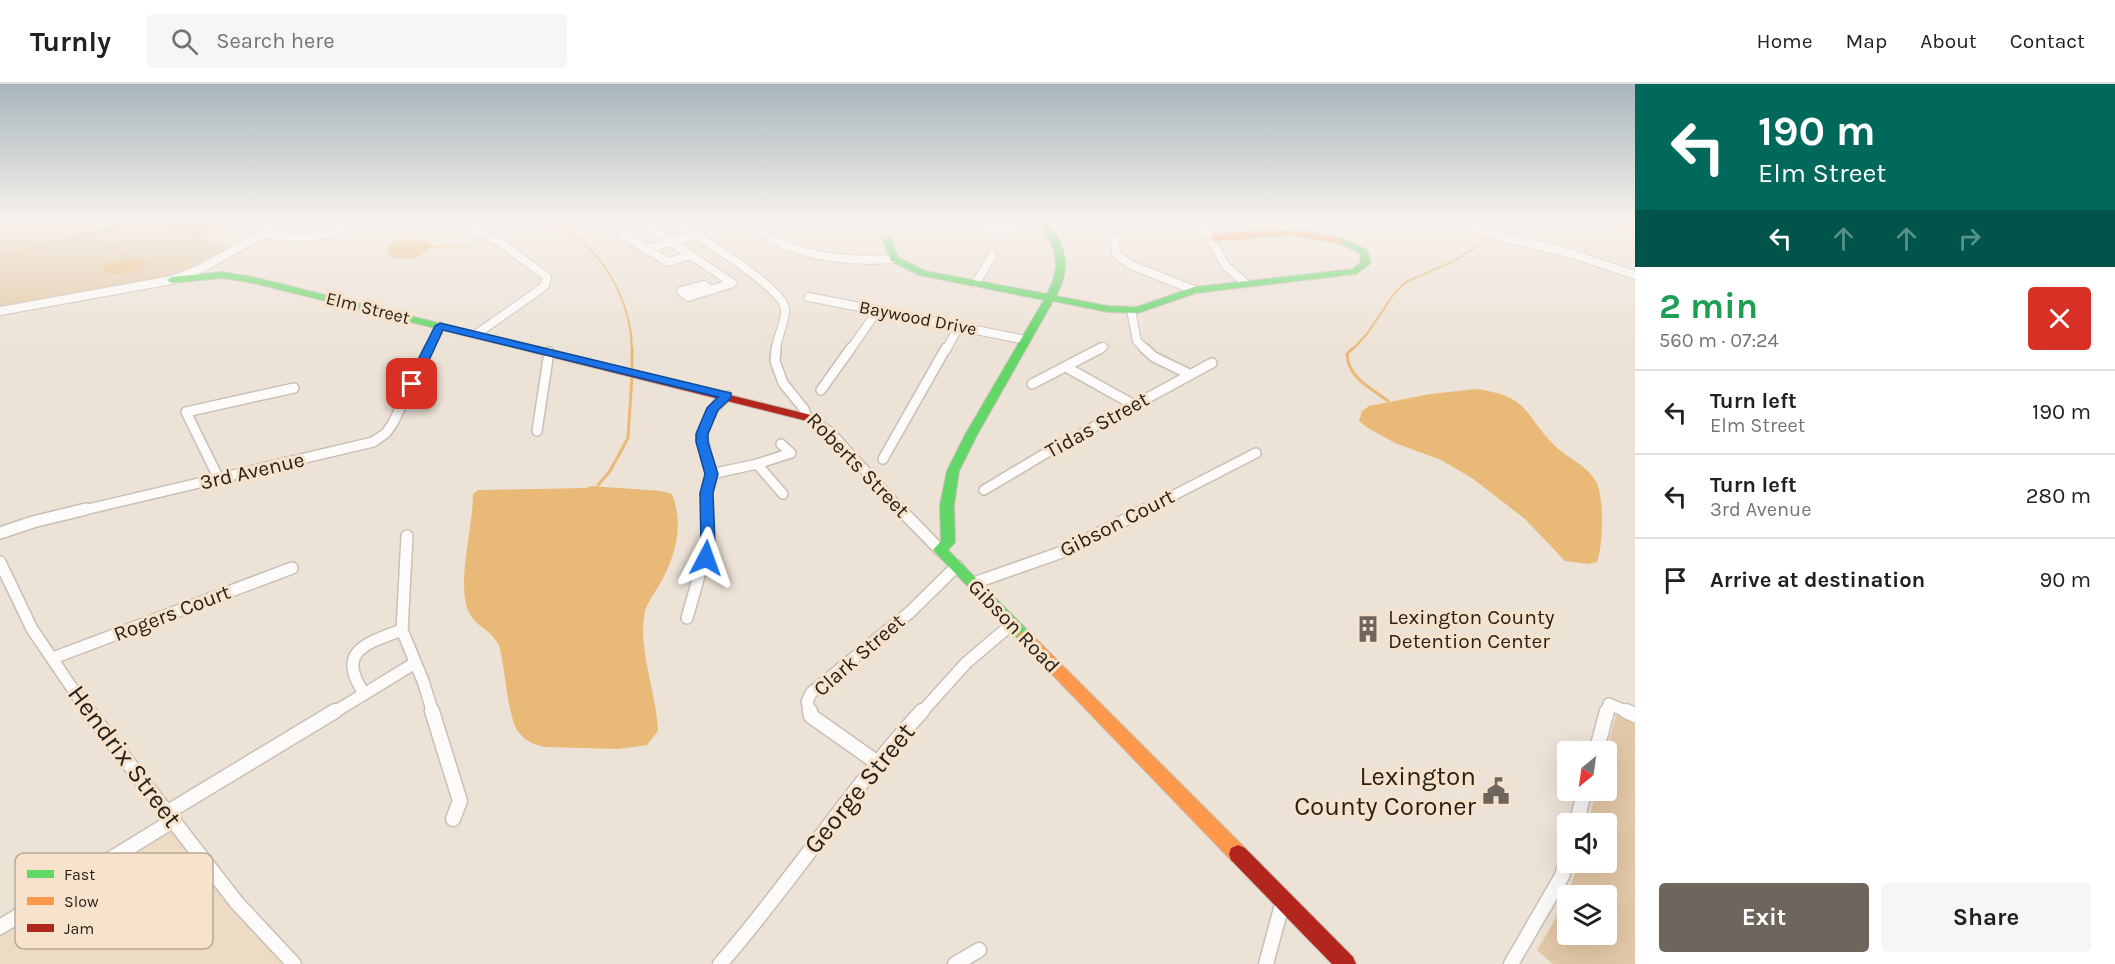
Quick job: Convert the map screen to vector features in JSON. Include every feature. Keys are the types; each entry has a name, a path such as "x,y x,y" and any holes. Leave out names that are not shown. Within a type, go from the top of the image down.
{"street":[{"path":"0,311 172,280 213,261"},
{"path":"475,334 545,285 547,277 525,261"},
{"path":"704,261 744,280"},
{"name":"Roberts Street","path":"723,261 744,280 772,288 784,302 785,309 776,345 775,361 783,383 804,409 807,417 830,432 889,498 940,550"},
{"path":"898,261 922,273 1108,309 1138,310 1167,302 1194,290 1356,271 1366,261"},
{"path":"976,283 989,261"},
{"path":"940,550 948,542 947,505 953,471 971,435 1060,280 1061,261"},
{"path":"1126,261 1194,290"},
{"path":"1223,261 1245,283"},
{"path":"1594,261 1635,275"},
{"name":"Elm Street","path":"172,280 216,275 242,277 549,351 807,417"},
{"path":"711,290 744,280"},
{"name":"Baywood Drive","path":"809,297 1026,340"},
{"path":"821,390 878,310"},
{"path":"1131,310 1137,341 1154,357 1189,374"},
{"name":"3rd Avenue","path":"0,533 33,522 364,445 380,438 393,423 440,326"},
{"path":"883,459 959,326"},
{"path":"1032,384 1102,347"},
{"path":"537,431 549,351"},
{"name":"Tidas Street","path":"984,490 1212,363"},
{"path":"1066,368 1134,405"},
{"path":"219,479 186,412 294,387"},
{"path":"687,618 708,544 707,493 711,474 702,434 713,408 727,396"},
{"path":"711,474 757,464 791,453 781,444"},
{"name":"Gibson Court","path":"974,583 1073,547 1256,453"},
{"path":"757,464 783,494"},
{"path":"407,536 402,630 423,681 460,801 453,819"},
{"name":"Gibson Road","path":"940,550 1346,964"},
{"name":"Hendrix Street","path":"0,562 20,607 86,709 199,853"},
{"name":"Clark Street","path":"879,764 811,716 807,702 811,693 909,613 957,566"},
{"name":"Rogers Court","path":"53,658 292,567"},
{"name":"George Street","path":"720,964 759,920 800,861 939,690 966,663 1012,624"},
{"path":"364,693 352,674 352,663 355,657 366,645 402,630"},
{"path":"114,853 364,693 415,663"},
{"path":"1599,741 1609,704 1635,715"},
{"name":"Hendrix Street","path":"213,871 237,903 294,964"},
{"path":"1511,964 1563,873"},
{"path":"1266,964 1283,901"},
{"path":"0,927 15,917"},
{"path":"956,964 979,950"}],"shaded area":[{"path":"0,261 207,261 166,279 0,307"},
{"path":"114,262 147,262 130,272 111,275 103,270 105,265"},
{"path":"1477,389 1495,392 1517,402 1556,447 1592,475 1598,487 1602,508 1601,544 1597,562 1588,564 1565,561 1525,519 1472,478 1441,460 1395,443 1359,421 1362,411 1369,406 1430,394"},
{"path":"591,486 661,491 672,494 676,505 678,528 671,561 646,607 643,625 645,655 658,731 647,745 619,749 545,747 526,740 516,729 499,646 492,635 472,618 466,604 464,578 473,494 478,490 586,488"},
{"path":"1629,715 1635,718 1635,964 1553,964 1537,950 1557,915 1557,945 1617,945 1617,885 1571,885 1575,873 1617,873 1617,813 1590,813 1594,801 1617,801 1617,741 1609,741 1616,716"},
{"path":"174,820 202,853 120,853"},
{"path":"213,867 294,964 0,964 0,927 15,918 15,949 213,949"}],"waterway":[{"path":"600,261 611,277 624,305 632,350"},
{"path":"1352,350 1367,334 1393,295 1406,282 1454,261"},
{"path":"1353,348 1347,354 1351,370 1362,382 1388,401"},
{"path":"632,350 632,368"},
{"path":"598,485 610,471 628,438 632,376"}],"traffic: fast":[{"path":"898,261 922,273 1108,309 1138,310 1194,290 1356,271 1366,261"},
{"path":"1025,637 940,550 948,542 947,505 953,471 971,435 1060,280 1061,261"},
{"path":"172,280 222,275 253,280 467,333"}],"traffic: slow":[{"path":"1025,637 1238,854"}],"traffic: jam":[{"path":"467,333 807,417"},
{"path":"1238,854 1346,964"}],"place":[{"name":"Lexington County Detention Center","path":"1368,629"},
{"name":"Lexington County Coroner","path":"1496,791"}],"route":[{"path":"412,384 440,326 727,396 713,408 702,434 711,474 706,505 708,544 706,558"}]}
